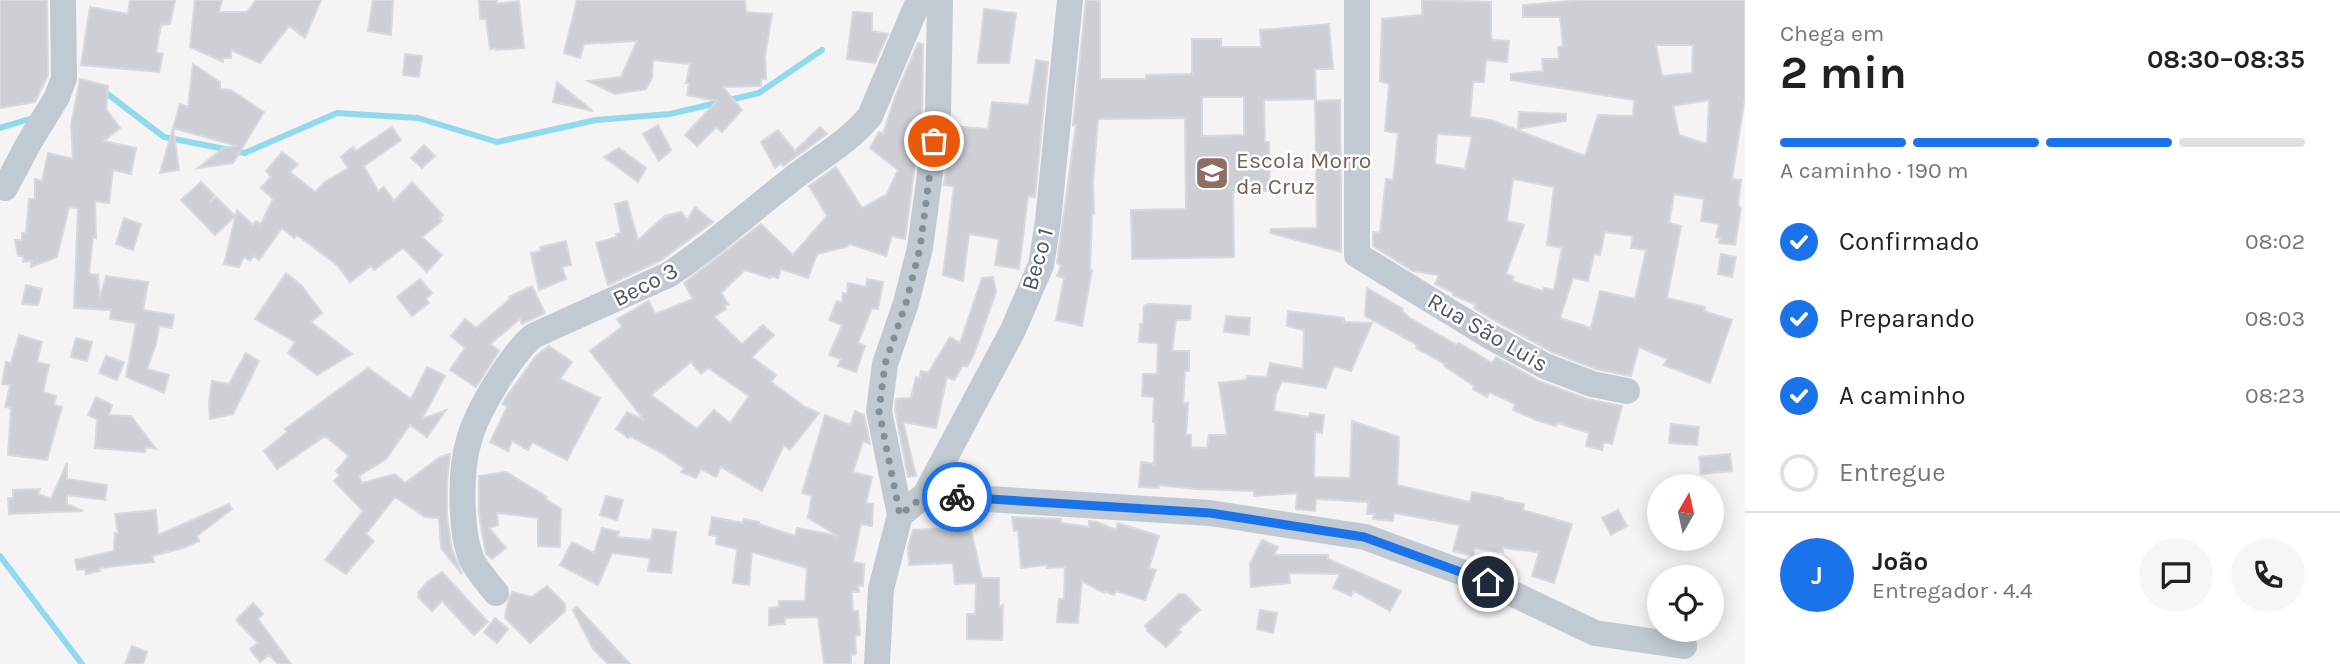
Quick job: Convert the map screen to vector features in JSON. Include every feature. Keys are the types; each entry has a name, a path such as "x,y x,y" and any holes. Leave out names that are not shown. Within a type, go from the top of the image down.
{"street":[{"path":"5,188 57,97 64,78 63,0"},
{"name":"Beco 3","path":"496,593 472,559 464,530 464,478 468,441 482,410 518,349 533,336 668,275 689,262 790,180 842,145 870,116 919,0"},
{"path":"877,664 881,589 900,515 879,411 885,364 906,303 920,248 938,114 940,0"},
{"name":"Beco 1","path":"925,495 1013,330 1041,265 1048,221 1070,0"},
{"name":"Rua São Luis","path":"1357,0 1357,255 1491,337 1545,366 1592,384 1627,391"},
{"path":"900,515 925,495 1210,513 1364,537 1488,582 1595,633 1684,646"}],"building":[{"path":"0,0 47,0 48,75 35,102 0,108"},
{"path":"130,0 175,0 170,24 161,25 156,52 163,54 159,72 81,65 90,7 128,14"},
{"path":"195,0 222,0 219,12 247,12 256,0 321,0 305,38 289,26 260,63 231,50 231,58 223,58 223,62 190,47"},
{"path":"373,0 393,0 391,35 368,31"},
{"path":"479,0 497,0 497,4 519,1 524,48 490,49 486,19 480,19"},
{"path":"577,0 745,0 746,12 772,14 765,56 766,79 761,79 761,86 723,87 742,110 722,132 716,127 697,146 685,135 717,101 687,95 689,83 686,83 690,64 653,60 652,78 646,89 615,94 588,81 621,77 637,41 584,44 580,58 564,53"},
{"path":"1086,0 1100,0 1100,79 1146,79 1146,75 1192,74 1192,39 1221,39 1221,47 1261,47 1260,30 1329,24 1333,69 1315,69 1316,99 1264,100 1265,142 1269,142 1270,191 1233,192 1234,257 1132,259 1131,210 1186,209 1185,118 1098,119 1093,183 1092,270 1082,326 1056,320 1064,278 1057,276 1061,265 1057,263 1076,125 1073,125","holes":["1202,97 1244,97 1244,135 1202,136"]},
{"path":"1422,0 1491,2 1491,37 1493,40 1509,41 1507,62 1486,60 1484,82 1473,82 1470,117 1491,120 1585,156 1598,115 1633,116 1634,100 1511,80 1511,74 1543,71 1542,59 1559,59 1558,47 1563,46 1560,17 1523,17 1523,5 1583,0 1745,0 1745,96 1732,179 1741,180 1738,205 1741,208 1735,245 1719,243 1720,238 1716,237 1719,224 1701,221 1704,199 1674,194 1669,223 1681,226 1667,298 1705,307 1704,311 1732,320 1710,383 1664,365 1667,359 1639,347 1631,376 1596,369 1552,352 1474,308 1476,305 1435,284 1439,275 1413,271 1373,246 1373,232 1380,233 1386,179 1393,180 1398,133 1385,131 1389,84 1380,81 1382,19 1422,15","holes":["1656,45 1693,45 1692,73 1662,76","1709,100 1707,144 1679,135 1673,106","1437,134 1472,136 1465,169 1435,164","1513,179 1554,187 1547,245 1562,248 1554,290 1544,288 1543,291 1512,281 1514,277 1506,274 1524,225 1507,221","1605,232 1633,236 1631,248 1646,250 1635,299 1600,291 1591,328 1560,318 1573,278 1588,281 1594,254 1600,255"]},
{"path":"984,9 1016,13 1009,63 978,63"},
{"path":"853,12 872,13 872,31 888,34 875,63 847,59"},
{"path":"918,43 923,44 922,113 905,239 892,236 886,256 850,244 817,254 808,278 781,269 778,278 745,270 721,293 728,304 724,306 726,309 714,317 742,344 763,325 774,335 752,357 776,375 771,382 805,407 819,413 790,450 784,445 762,491 721,467 716,477 701,469 696,478 681,472 684,468 660,452 630,436 628,438 616,429 627,412 644,420 590,351 622,327 617,319 649,301 655,314 693,299 684,283 761,224 793,255 827,216 809,186 836,167 862,208 887,194 898,170 870,148 879,132 883,134","holes":["691,362 701,374 708,368 749,396 730,423 714,410 697,429 651,395"]},
{"path":"405,54 422,56 419,77 403,75"},
{"path":"1036,60 1048,62 1035,197 1028,196 1019,269 995,265 999,239 969,234 963,281 943,275 954,186 944,185 952,126 988,129 992,102 1029,105"},
{"path":"193,64 220,82 220,89 231,90 264,112 233,163 198,168 223,148 237,146 173,128 180,104 188,107"},
{"path":"80,79 108,86 106,109 120,128 104,141 136,148 131,174 113,170 109,203 95,201 96,238 93,237 89,274 98,275 100,297 106,276 148,282 143,310 174,315 172,328 159,326 147,369 169,375 164,393 126,377 136,323 110,319 111,310 74,308 78,208 69,207 57,257 31,267 32,261 23,262 23,256 18,256 15,240 22,240 22,233 26,233 29,199 35,199 35,179 42,181 48,153 73,159 71,125"},
{"path":"557,82 593,111 553,102"},
{"path":"1340,100 1341,252 1270,233 1271,229 1317,228 1315,101"},
{"path":"1519,112 1566,114 1566,121 1518,129"},
{"path":"658,125 671,150 659,161 643,134"},
{"path":"392,127 401,140 364,166 378,191 384,187 394,201 412,182 443,215 439,218 442,221 422,237 442,255 427,272 403,248 374,270 371,266 350,282 337,265 297,235 294,238 282,228 259,260 254,256 250,261 244,257 239,267 224,264 237,210 253,225 256,221 261,224 273,199 261,188 271,177 266,171 282,152 298,164 290,172 315,192 325,182 348,168 341,157 353,147 356,151"},
{"path":"820,127 827,134 783,166 781,163 775,168 761,142 778,130 795,151"},
{"path":"173,128 179,170 160,173"},
{"path":"424,145 435,156 422,168 411,158"},
{"path":"619,148 646,168 638,182 604,157"},
{"path":"201,182 214,195 209,203 216,197 235,216 215,235 181,200"},
{"path":"627,201 638,240 665,216 681,212 687,220 695,207 713,222 660,261 608,285 596,243 617,237 616,234 621,233 615,204"},
{"path":"124,218 141,224 133,250 116,244"},
{"path":"566,241 571,265 562,267 566,279 539,290 531,253 541,251 540,247"},
{"path":"1721,254 1736,257 1732,277 1718,274"},
{"path":"286,273 302,286 322,313 311,322 352,354 317,375 288,353 295,342 255,319"},
{"path":"993,277 996,292 974,354 967,367 963,365 954,380 947,377 936,428 903,422 916,476 908,477 895,410 896,399 911,398 916,377 920,378 921,371 928,373 950,337 960,343 982,278"},
{"path":"420,279 432,293 426,299 429,303 412,316 397,297"},
{"path":"867,279 883,282 878,309 872,308 858,343 865,346 856,372 838,366 841,359 829,355 842,325 829,320 837,301 842,303 843,293 847,294 848,283 866,287"},
{"path":"26,285 42,289 38,305 22,304"},
{"path":"532,286 545,313 522,324 520,319 490,344 499,351 476,387 450,370 465,348 451,336 465,319 476,328 510,299 509,297"},
{"path":"1367,288 1403,309 1410,318 1492,363 1496,357 1539,381 1587,399 1622,406 1612,444 1604,442 1602,450 1586,446 1589,433 1558,423 1556,426 1536,420 1513,410 1515,404 1489,392 1487,397 1473,389 1474,386 1444,366 1445,364 1416,348 1417,345 1365,316"},
{"path":"1144,306 1191,306 1190,320 1176,320 1172,351 1189,351 1189,371 1185,371 1183,403 1188,403 1186,435 1191,435 1191,447 1207,448 1209,435 1227,435 1219,383 1246,380 1247,376 1267,377 1270,363 1303,369 1304,330 1287,326 1288,311 1344,318 1344,322 1372,323 1351,371 1334,366 1326,388 1282,381 1276,394 1274,411 1309,417 1310,413 1324,415 1322,433 1315,432 1314,477 1350,478 1352,421 1399,437 1397,485 1470,502 1472,492 1503,498 1524,504 1523,510 1572,524 1554,583 1532,576 1539,552 1503,548 1503,552 1475,548 1473,556 1453,551 1460,525 1394,513 1393,521 1373,519 1374,514 1367,514 1368,502 1316,499 1315,511 1296,509 1297,493 1254,496 1254,491 1159,485 1159,488 1139,487 1141,462 1154,464 1154,397 1142,396 1143,374 1157,374 1158,343 1139,342"},
{"path":"1226,316 1250,318 1249,335 1224,332"},
{"path":"19,335 42,342 37,362 49,365 43,392 56,396 54,405 62,407 47,460 8,455 11,408 5,407 10,385 2,384 6,362 11,363"},
{"path":"76,338 92,342 87,361 71,357"},
{"path":"549,346 572,362 560,379 600,398 567,460 532,442 528,450 512,441 508,451 490,442 507,407 502,404 536,356"},
{"path":"246,353 259,361 233,414 210,419 212,381 229,384"},
{"path":"106,356 124,362 117,380 99,373"},
{"path":"427,367 445,376 422,419 446,410 427,437 410,425 386,459 359,476 362,483 395,474 405,483 440,457 450,454 447,517 452,550 462,574 441,548 439,518 425,517 395,497 366,534 374,541 346,574 325,560 363,511 334,481 340,475 336,471 349,456 325,436 277,469 264,451 287,432 285,429 368,368 411,399"},
{"path":"96,397 112,405 109,415 131,416 156,449 146,447 145,452 95,448 97,419 88,415"},
{"path":"855,411 864,415 870,444 863,441 853,472 872,477 866,503 873,504 872,526 861,524 853,562 864,564 863,586 858,585 859,592 852,592 853,611 858,611 860,635 855,636 856,654 851,655 851,664 824,664 818,617 785,618 785,624 769,625 769,608 779,607 779,601 805,601 807,568 752,552 749,585 733,583 737,549 716,544 717,536 709,535 712,517 743,523 744,519 759,522 795,536 797,528 838,536 808,518 812,496 802,493 825,415 850,425"},
{"path":"1671,424 1699,427 1697,445 1669,443"},
{"path":"1730,454 1732,471 1701,474 1699,457"},
{"path":"67,463 67,479 107,485 105,500 67,495 67,504 83,511 9,514 8,498 13,498 13,490 40,489 38,494 51,499"},
{"path":"506,472 547,497 546,499 561,509 560,547 538,546 538,518 497,513 498,525 489,528 506,548 492,559 486,554 479,515 479,476"},
{"path":"606,496 623,500 617,520 600,515"},
{"path":"229,504 232,509 197,536 199,541 152,556 154,562 99,568 100,571 86,574 85,569 77,570 75,560 114,551 115,533 118,533 115,514 156,510 158,535"},
{"path":"1618,510 1627,526 1611,535 1602,518"},
{"path":"967,513 982,578 999,578 999,607 1003,605 1002,640 967,639 967,614 975,614 976,583 955,584 953,563 909,565 908,547 913,530 947,528 944,517"},
{"path":"1012,517 1061,519 1061,523 1089,527 1089,521 1097,522 1116,530 1118,523 1159,536 1149,568 1156,570 1145,600 1116,591 1114,595 1105,591 1104,593 1082,581 1078,623 1057,622 1059,599 1064,599 1065,567 1047,568 1047,565 1021,568 1018,531 1014,531"},
{"path":"602,528 619,532 617,537 651,540 653,529 676,532 671,573 648,571 650,558 612,553 598,585 560,565 572,542 594,553"},
{"path":"1262,540 1278,547 1274,555 1328,555 1328,559 1401,591 1390,611 1354,591 1351,596 1333,588 1340,574 1289,573 1290,583 1251,587 1250,564"},
{"path":"442,572 488,622 474,635 442,601 432,611 418,597 427,582"},
{"path":"547,586 565,604 565,611 530,643 505,618 508,602 512,592 532,597"},
{"path":"1179,594 1186,595 1200,610 1178,630 1181,632 1166,647 1147,631 1145,626"},
{"path":"253,603 263,614 258,619 291,664 278,664 269,655 260,662 250,649 258,643 236,620"},
{"path":"577,607 630,664 608,664 593,649 573,610"},
{"path":"1260,610 1277,613 1273,633 1257,629"},
{"path":"495,618 508,629 497,643 484,632"},
{"path":"132,646 147,652 143,664 125,664"}],"waterway":[{"path":"101,92 105,92 164,137 245,153 337,113 418,118 497,142 596,120 670,114 759,93 822,50"},
{"path":"0,128 33,118"},
{"path":"0,556 82,664"}],"way so far":[{"path":"934,141 920,248 906,303 885,364 879,411 900,515 925,495 957,497"}],"place":[{"name":"Escola Morro da Cruz","path":"1212,173"}],"route":[{"path":"957,497 1210,513 1364,537 1488,582"}]}
